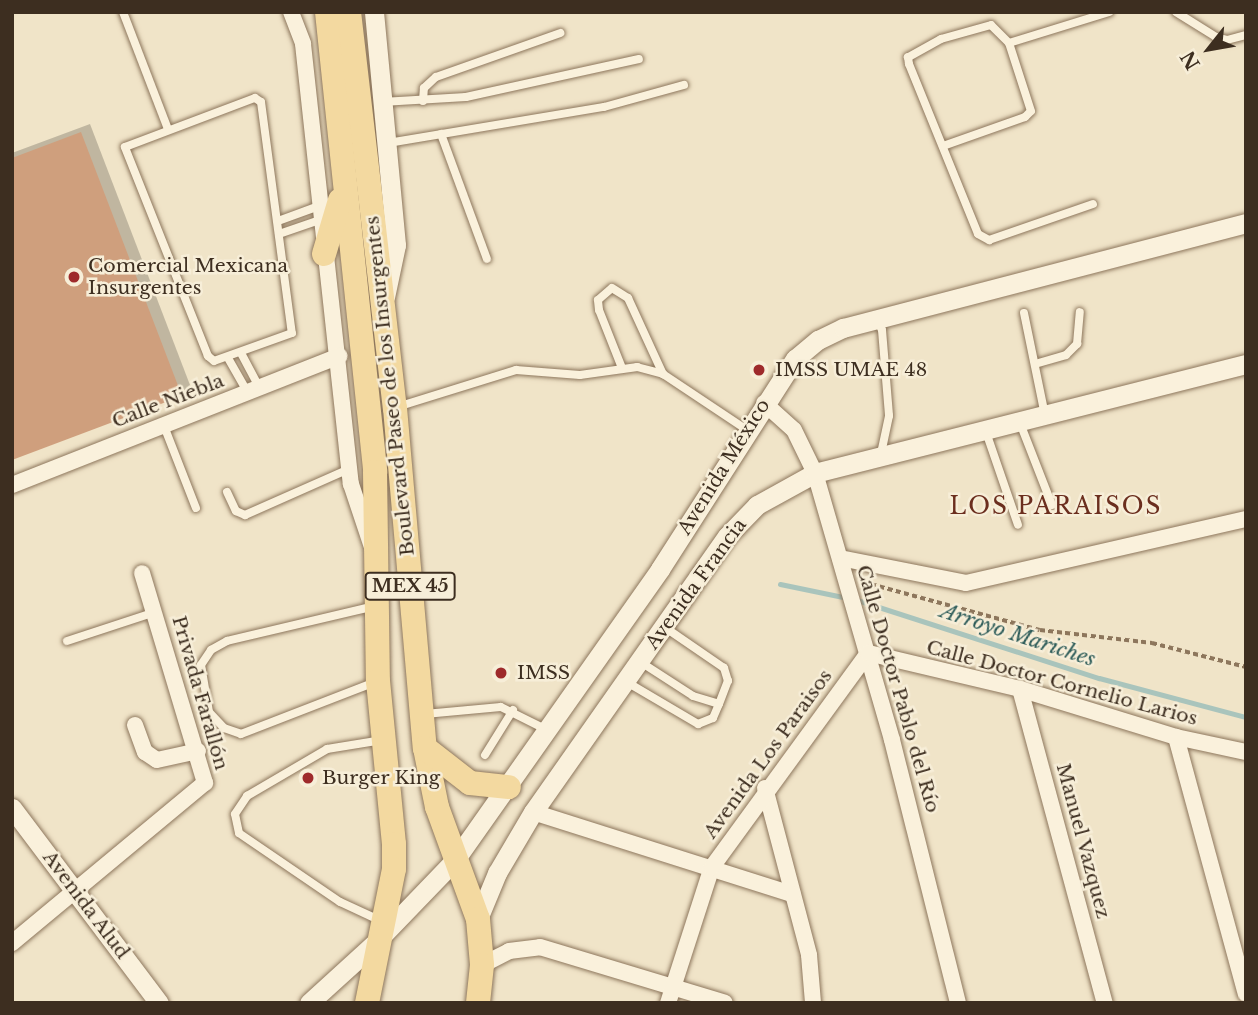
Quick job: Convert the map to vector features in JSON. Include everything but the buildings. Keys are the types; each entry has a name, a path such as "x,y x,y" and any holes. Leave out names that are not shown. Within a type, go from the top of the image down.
{"main road":[{"name":"Boulevard Paseo de los Insurgentes","path":"327,12 343,186 375,472 378,681 394,869 366,1003"},
{"name":"Boulevard Paseo de los Insurgentes","path":"349,12 395,408 425,748 437,807 478,919 482,965 478,1003"},
{"path":"324,254 343,186"},
{"path":"425,748 470,783 509,787"}],"street":[{"path":"291,12 303,44 319,213 339,356 349,469 358,514 377,559"},
{"path":"374,12 396,245 383,308"},
{"name":"Avenida México","path":"309,1003 456,860 660,569 747,429 795,359 818,340 877,319 1246,223"},
{"name":"Calle Niebla","path":"12,485 339,356"},
{"name":"Avenida Francia","path":"478,919 497,873 533,812 663,626 739,521 778,491 815,473 1246,364"},
{"name":"Calle Doctor Pablo del Río","path":"764,403 794,430 815,473 844,559 847,581 958,1003"},
{"path":"844,559 966,583 1246,519"},
{"name":"Privada Farallón","path":"12,943 77,893 200,790 205,774 142,573"},
{"name":"Calle Doctor Cornelio Larios","path":"868,653 1020,689 1176,737 1246,752"},
{"name":"Avenida Los Paraisos","path":"670,996 712,867 765,788 868,653"},
{"name":"Manuel Vazquez","path":"1020,689 1105,1003"},
{"path":"135,725 145,752 157,760 198,751"},
{"path":"1176,737 1246,994"},
{"path":"765,788 809,955 813,1003"},
{"name":"Avenida Alud","path":"12,808 159,1003"},
{"path":"533,812 792,894"},
{"path":"482,965 509,951 540,947 670,996 725,1003"}],"lane":[{"path":"123,12 168,129"},
{"path":"1009,43 1109,12"},
{"path":"1176,12 1216,37 1227,40 1246,35"},
{"path":"943,146 1029,115 1030,106 1009,43 1000,29 981,24 911,53 909,64 943,146 984,240 1093,204"},
{"path":"424,101 424,88 436,77 560,33"},
{"path":"382,102 466,97 639,59"},
{"path":"385,144 604,107 684,85"},
{"path":"260,100 278,221 292,333 214,361 208,356 125,151 130,141 260,100"},
{"path":"441,134 487,259"},
{"path":"278,221 319,213"},
{"path":"279,234 319,213"},
{"path":"622,368 599,310 598,300 612,288 628,298 663,374"},
{"path":"1035,364 1066,355 1077,344 1080,312"},
{"path":"1024,313 1045,415"},
{"path":"877,319 882,330 889,416 880,456"},
{"path":"241,353 254,390"},
{"path":"228,358 254,390"},
{"path":"395,408 506,372 580,375 622,368 663,374 747,429"},
{"path":"1019,421 1052,505"},
{"path":"164,426 196,508"},
{"path":"986,430 1018,525"},
{"path":"227,492 236,511 245,515 349,469"},
{"path":"378,605 227,641 211,650 201,665 209,712 224,728 241,734 378,681"},
{"path":"67,641 155,612"},
{"path":"625,681 698,724 713,718 728,681 724,668 663,626"},
{"path":"639,661 693,696 719,704"},
{"path":"421,715 488,707 513,710 548,731"},
{"path":"485,755 513,710"},
{"path":"379,932 239,833 235,814 247,796 327,749 384,740"}],"path":[{"path":"844,559 861,582 1041,630 1152,643 1246,667"}],"waterway":[{"name":"Arroyo Mariches","path":"780,584 857,600 1099,678 1246,717"}],"place":[{"name":"Comercial Mexicana Insurgentes","path":"74,277"},
{"name":"IMSS UMAE 48","path":"759,370"},
{"name":"IMSS","path":"501,673"},
{"name":"Burger King","path":"308,778"}],"district":[{"name":"LOS PARAISOS","path":"1056,506"}]}
